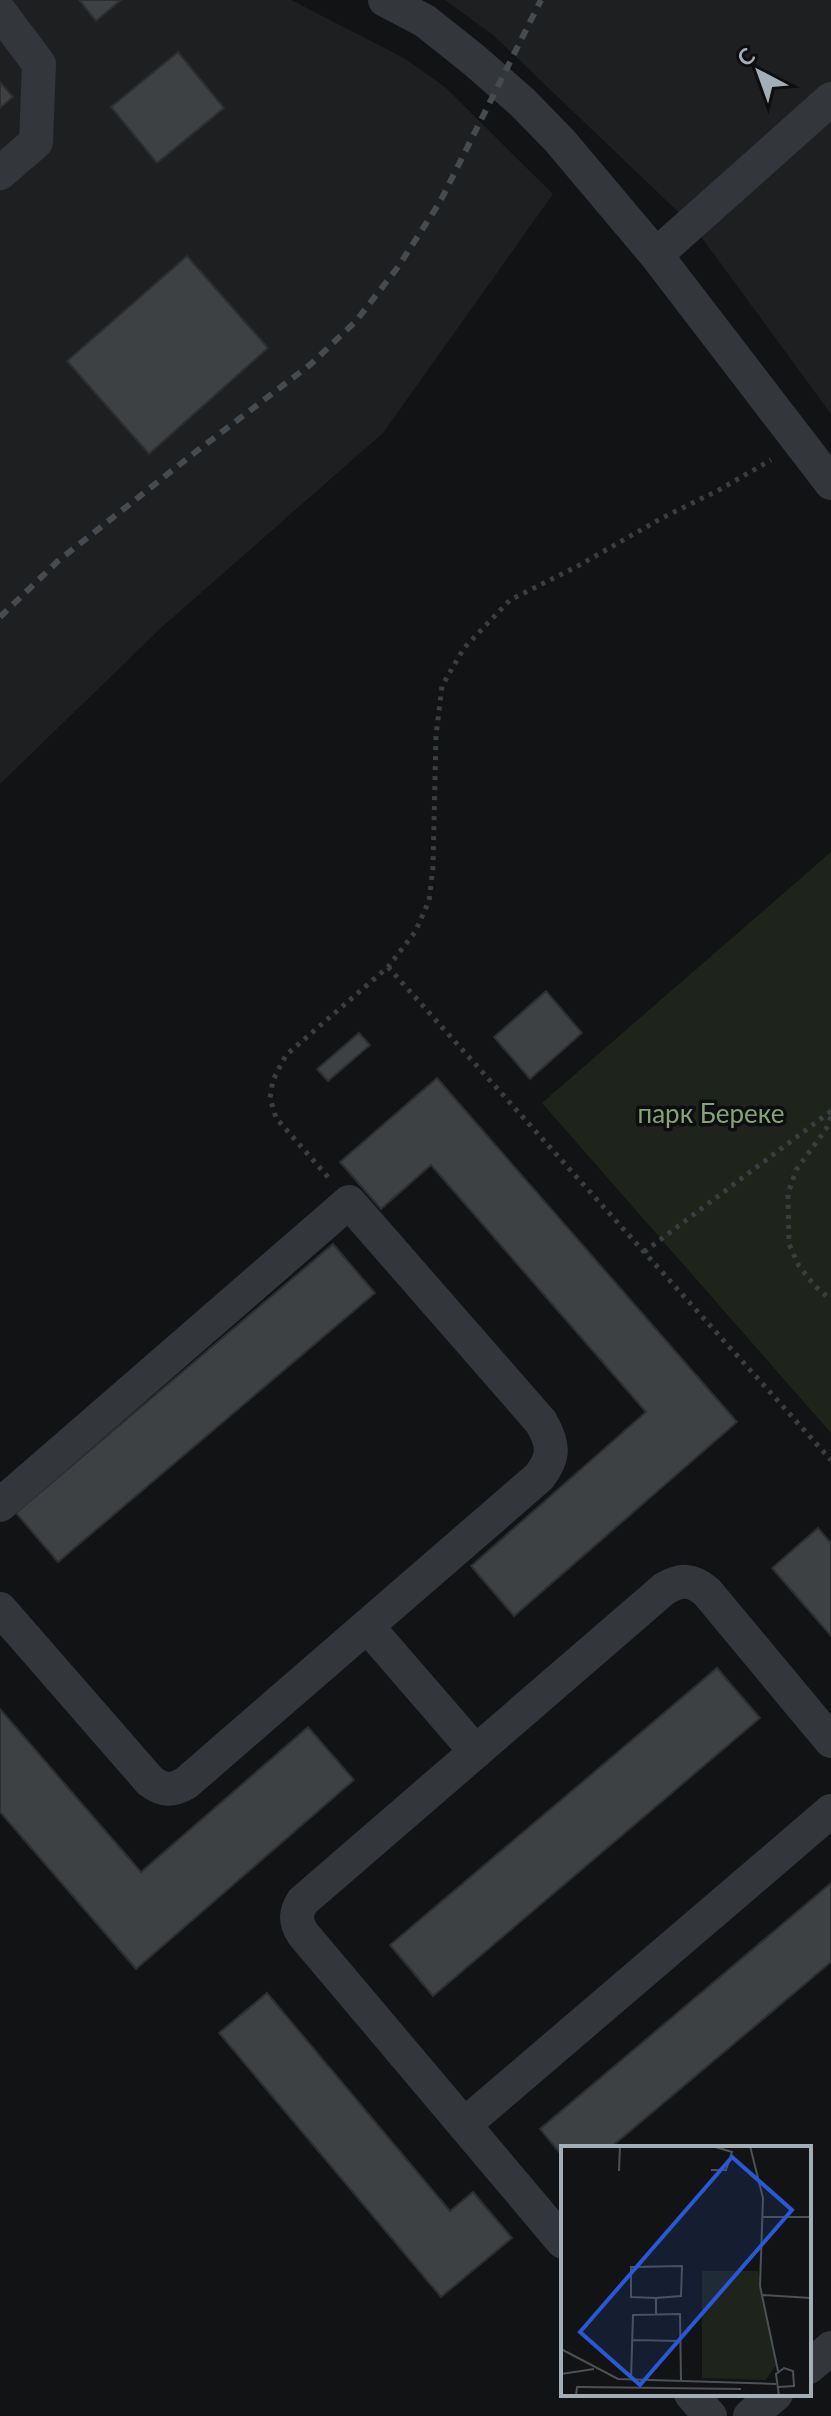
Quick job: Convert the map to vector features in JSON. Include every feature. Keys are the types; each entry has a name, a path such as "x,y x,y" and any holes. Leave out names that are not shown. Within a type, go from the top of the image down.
{"street":[{"path":"385,0 425,21 474,60 560,141 656,255 831,483"},
{"path":"0,12 39,64 36,142 0,173"},
{"path":"656,255 831,99"},
{"path":"0,1505 349,1202 541,1422 552,1450 549,1464 539,1477 186,1783 167,1790 150,1781 0,1609"},
{"path":"561,2240 303,1934 296,1918 298,1909 303,1901 675,1582 688,1580 707,1592 831,1741"},
{"path":"367,1626 476,1752"},
{"path":"464,2125 831,1811"},
{"path":"811,2365 831,2348"},
{"path":"693,2396 710,2416"}],"path":[{"path":"349,1202 276,1118 270,1098 273,1080 286,1055 388,967 415,932 429,901 433,867 436,736 442,686 464,648 510,600 717,491 800,443"},
{"path":"388,967 831,1460"},
{"path":"644,1252 831,1111"},
{"path":"831,1117 826,1129 796,1170 788,1194 789,1244 799,1266 831,1300"}],"shaded area":[{"path":"0,0 291,0 404,58 445,87 553,194 383,433 162,627 0,784"},
{"path":"445,0 831,0 831,414 694,227 493,35"}],"green space":[{"name":"парк Береке","path":"831,852 831,1433 542,1103"}],"building":[{"path":"79,0 121,0 96,21"},
{"path":"178,52 224,108 157,163 111,107"},
{"path":"0,82 13,97 0,108"},
{"path":"187,256 268,348 149,454 67,361"},
{"path":"546,991 582,1033 530,1079 494,1037"},
{"path":"359,1033 370,1045 328,1081 317,1069"},
{"path":"437,1078 737,1422 514,1616 471,1566 646,1412 431,1165 381,1209 340,1162"},
{"path":"333,1244 375,1293 58,1562 16,1513"},
{"path":"818,1528 831,1543 831,1636 772,1568"},
{"path":"717,1668 760,1718 433,1996 390,1945"},
{"path":"0,1709 141,1872 308,1727 354,1780 136,1969 0,1812"},
{"path":"831,1883 831,1962 612,2146 561,2146 561,2155 540,2129"},
{"path":"267,1993 450,2211 473,2192 512,2238 441,2297 219,2033"}],"railway":[{"path":"0,617 58,561 311,364 356,321 398,267 440,202 541,0"}]}
